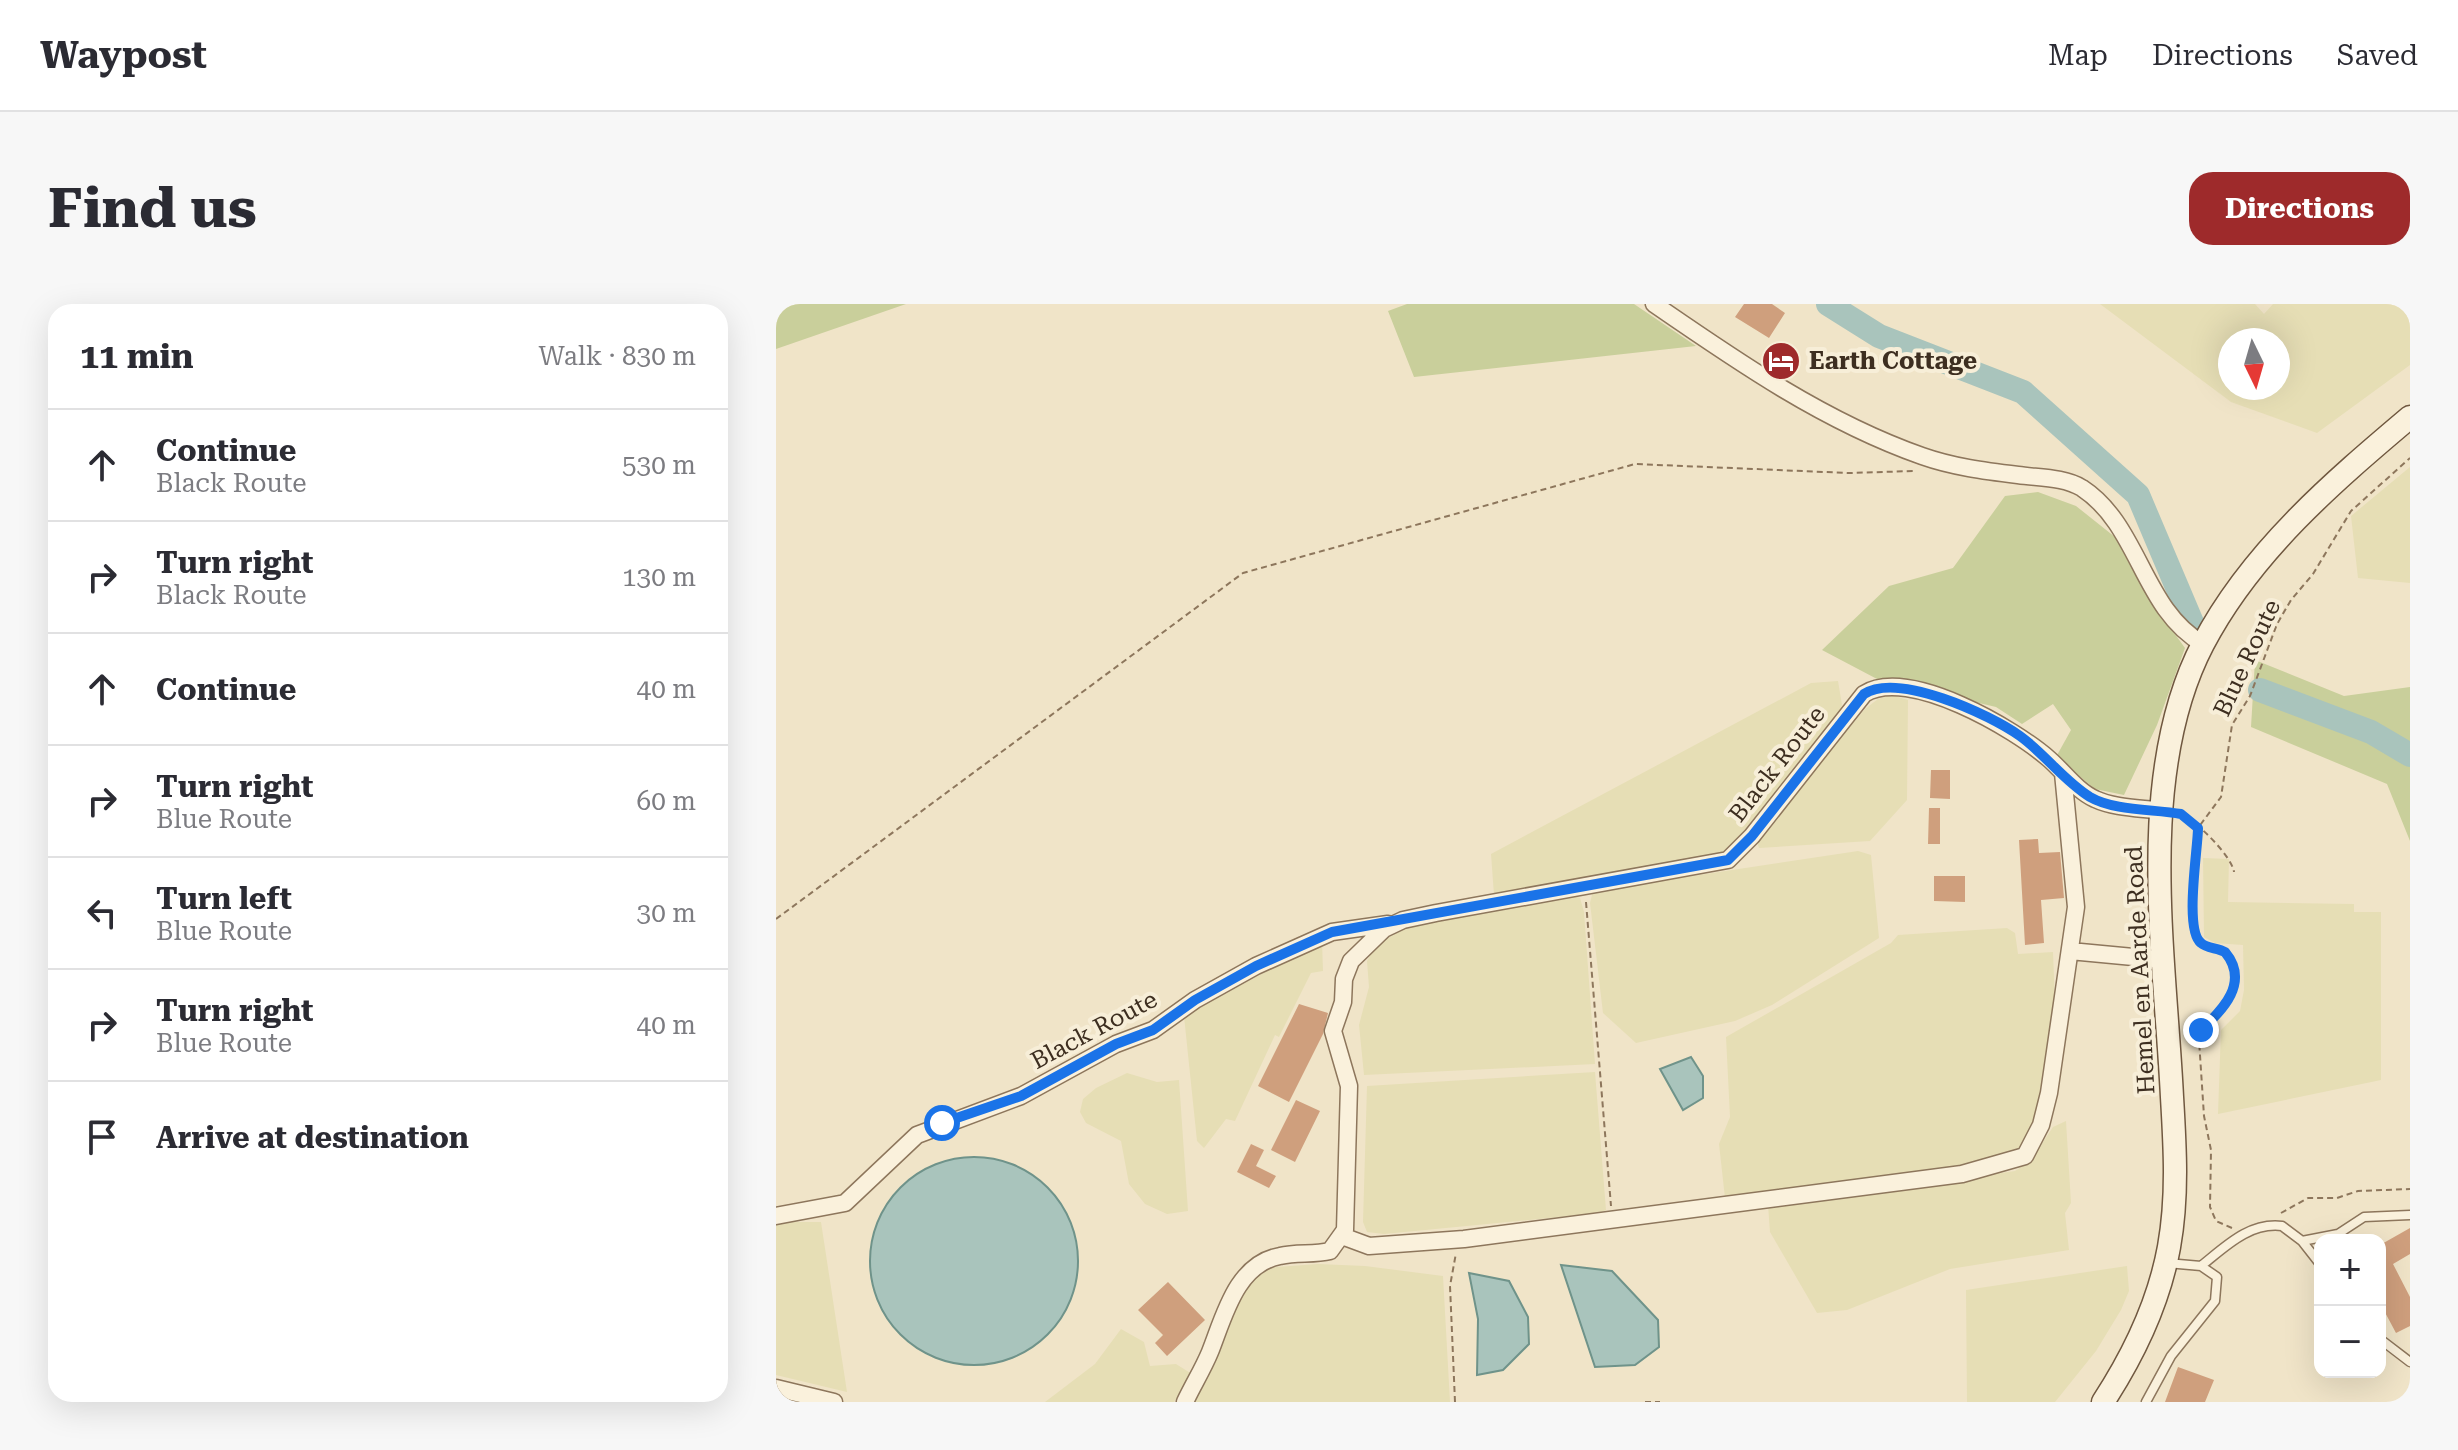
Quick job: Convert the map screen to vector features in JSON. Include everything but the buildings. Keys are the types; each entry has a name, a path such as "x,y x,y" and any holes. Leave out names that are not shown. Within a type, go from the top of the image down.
{"main road":[{"name":"Hemel en Aarde Road","path":"2103,1402 2141,1332 2166,1263 2175,1185 2162,811 2174,730 2203,644 2247,579 2307,508 2410,417"}],"street":[{"path":"1654,304 1746,367 1811,405 1886,442 1969,469 2064,480 2080,487 2100,502 2116,523 2173,622 2203,644"},
{"name":"Black Route","path":"776,1216 845,1203 917,1135 1021,1096 1116,1044 1153,1030 1195,1000 1256,966 1332,932 1584,885 1687,870 1733,857 1848,712 1864,694 1876,688 1909,690 1992,719 2019,735 2090,797 2108,803 2162,811"},
{"path":"1185,1402 1209,1355 1230,1299 1245,1278 1262,1264 1279,1256 1330,1251 1342,1236 1369,1246 1464,1239 1962,1174 2025,1156 2041,1125 2049,1093 2076,907 2063,773"},
{"name":"Black Route","path":"1342,1236 1349,1086 1333,1031 1343,1002 1344,979 1351,961 1384,929 1403,920"},
{"path":"2070,951 2165,960"},
{"path":"776,1388 834,1402"}],"lane":[{"path":"2302,1241 2338,1234 2364,1217 2410,1215"},
{"path":"2201,1266 2249,1231 2282,1226 2302,1241 2314,1256"},
{"path":"2146,1402 2171,1356 2217,1295 2217,1277 2201,1266 2166,1263"},
{"path":"2386,1344 2410,1362"}],"path":[{"name":"Blue Route","path":"2198,828 2221,797 2232,725 2257,680 2277,624 2351,511 2410,458"},
{"path":"776,919 1243,573 1635,464 1849,473 1924,470"},
{"path":"2162,811 2187,817 2230,857 2234,872"},
{"path":"2198,828 2192,897 2198,938 2202,944 2225,952 2233,970 2231,998 2201,1030 2199,1040 2204,1116 2211,1150 2210,1207 2216,1221 2222,1226 2249,1231"},
{"path":"1584,885 1612,1220"},
{"path":"2260,1228 2308,1198 2337,1198 2358,1191 2410,1189"},
{"path":"1455,1402 1450,1286 1458,1248 1464,1239"},
{"path":"1645,1402 1660,1402"}],"shaded area":[{"path":"2100,304 2255,304 2264,314 2273,304 2410,304 2410,365 2317,433 2228,400 2290,400 2290,328 2218,328 2218,392"},
{"path":"2410,467 2410,583 2358,578 2351,516"},
{"path":"1838,681 1842,705 1838,715 1745,838 1732,849 1711,860 1494,895 1491,854 1811,683"},
{"path":"1892,695 1908,700 1907,800 1870,841 1759,848 1756,839 1865,709 1878,699"},
{"path":"1858,851 1871,855 1879,938 1772,1005 1735,1021 1636,1043 1603,1013 1590,903 1593,891"},
{"path":"2203,858 2229,859 2228,902 2354,904 2354,912 2381,912 2381,1080 2218,1114 2221,1030 2240,1011 2244,990 2243,945 2215,943 2204,937"},
{"path":"1572,895 1580,898 1584,912 1595,1064 1364,1075 1359,1025 1369,987 1367,961 1377,944 1404,929 1445,918"},
{"path":"2007,928 2015,933 2018,954 2053,952 2056,1031 2035,1127 2018,1153 1992,1163 1725,1198 1719,1144 1730,1117 1726,1037 1891,943 1898,935"},
{"path":"1322,941 1323,971 1311,973 1279,1037 1275,1035 1235,1121 1226,1119 1204,1148 1197,1141 1184,1016"},
{"path":"1595,1072 1606,1210 1384,1234 1367,1232 1363,1222 1367,1086"},
{"path":"1127,1073 1157,1082 1179,1080 1188,1211 1167,1214 1145,1204 1129,1184 1121,1141 1086,1123 1080,1112 1083,1099 1096,1088"},
{"path":"2066,1121 2071,1203 2065,1213 2069,1250 1950,1269 1847,1310 1817,1313 1770,1232 1768,1205 2015,1171 2031,1160 2053,1127"},
{"path":"782,1222 821,1222 847,1392 776,1375 776,1225"},
{"path":"1318,1264 1365,1266 1443,1276 1450,1402 1193,1402 1234,1299 1263,1268"},
{"path":"2127,1266 2129,1291 2121,1310 2096,1351 2055,1402 1967,1402 1966,1290"},
{"path":"1121,1329 1144,1342 1150,1366 1176,1364 1192,1374 1174,1402 1045,1402 1095,1364"}],"green space":[{"path":"776,304 906,304 776,349"},
{"path":"1407,304 1634,304 1696,346 1414,377 1388,311"},
{"path":"2038,492 2076,506 2115,537 2146,594 2185,648 2157,725 2124,795 2095,789 2056,757 2071,730 2053,704 2022,724 1996,707 1877,679 1822,650 1889,586 1953,568 2005,496"},
{"path":"2255,660 2344,696 2410,687 2410,841 2387,784 2251,727"}],"water":[{"path":"1691,1057 1703,1076 1703,1098 1683,1110 1660,1069"},
{"path":"974,1157 1014,1165 1048,1187 1070,1221 1078,1261 1070,1301 1048,1335 1014,1357 974,1365 934,1357 900,1335 878,1301 870,1261 878,1221 900,1187 934,1165"},
{"path":"1561,1265 1612,1271 1658,1320 1659,1347 1635,1365 1595,1367"},
{"path":"1469,1273 1509,1281 1528,1317 1529,1344 1503,1370 1477,1375 1478,1319"}],"waterway":[{"path":"1828,304 1879,336 2023,392 2138,495 2193,625"},
{"path":"2260,690 2371,732 2410,755"}],"place":[{"name":"Earth Cottage","path":"1781,361"}],"route":[{"path":"942,1123 1003,1105 1116,1044 1153,1030 1195,1000 1256,966 1332,932 1372,927 1563,888 1687,870 1728,860 1752,836 1864,694 1888,687 1948,701 1992,719 2019,735 2095,799 2181,814 2193,821 2198,828 2198,846 2192,897 2199,942 2225,952 2233,970 2233,989 2227,1006 2201,1030"}]}
